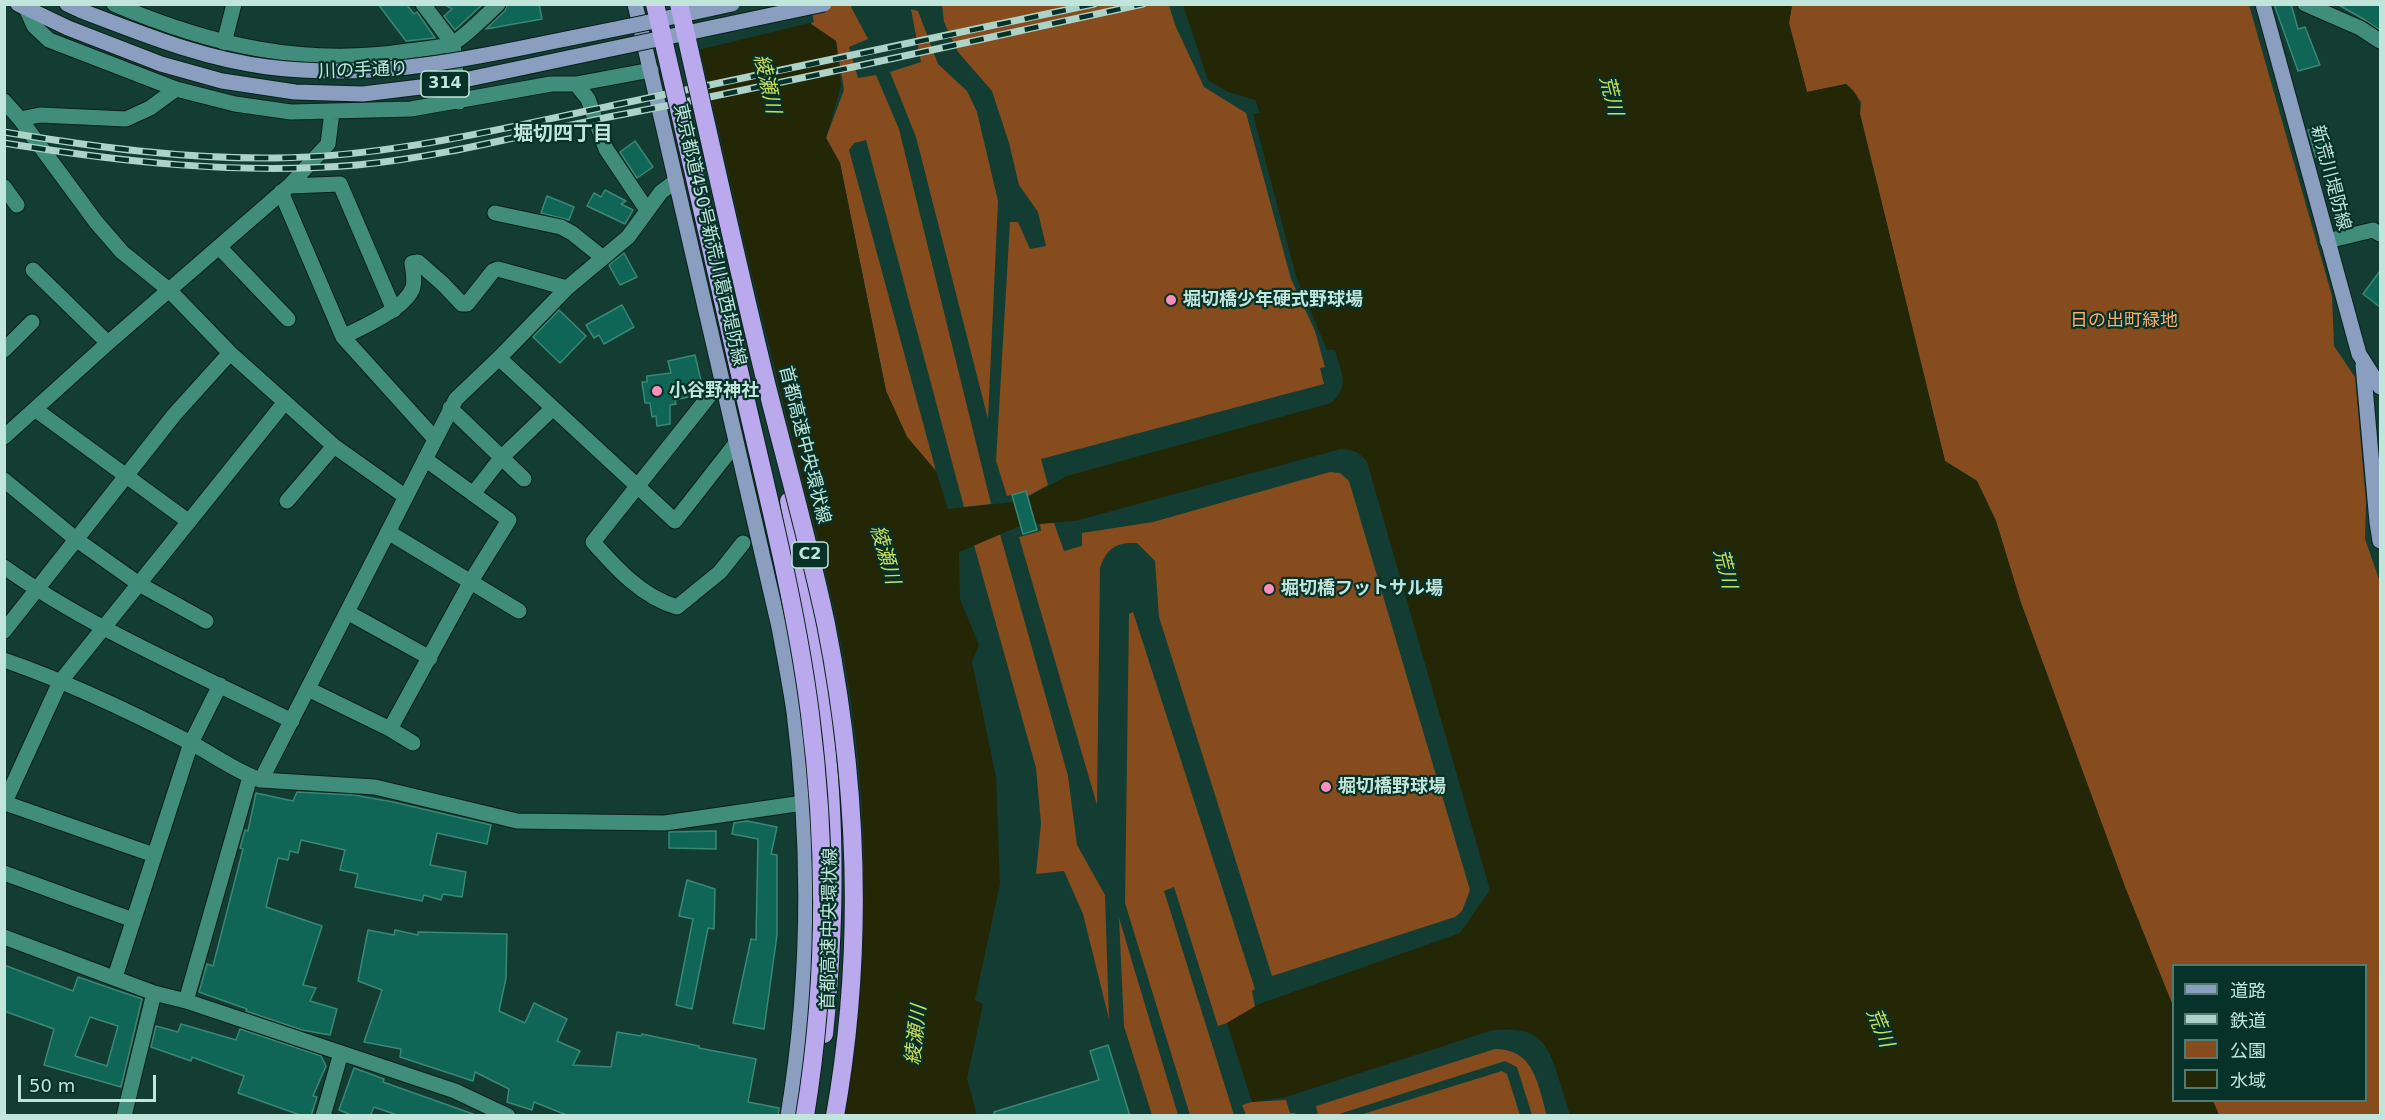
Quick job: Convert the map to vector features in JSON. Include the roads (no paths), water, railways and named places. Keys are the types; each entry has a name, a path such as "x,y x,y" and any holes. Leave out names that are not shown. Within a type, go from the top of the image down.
{"highway":[{"name":"首都高速中央環状線","path":"654,4 771,508 810,714 823,860 822,951 814,1063 806,1116"},
{"name":"首都高速中央環状線","path":"679,4 767,384 826,624 840,711 854,858 853,975 836,1116"},
{"path":"767,384 811,630 826,756 832,833 830,976 823,1048 810,1116"}],"main road":[{"name":"川の手通り","path":"68,4 169,44 219,58 310,71 361,72 396,70 484,56 732,4"},
{"name":"東京都道450号新荒川葛西堤防線","path":"635,4 779,627 794,712 807,896 804,980 796,1066 788,1116"},
{"name":"川の手通り","path":"22,6 68,28 161,64 222,81 295,92 363,94 445,84 824,4"},
{"name":"新荒川堤防線","path":"2263,4 2362,361 2380,541"},
{"name":"新荒川堤防線","path":"2362,361 2380,387"}],"street":[{"path":"114,4 172,27 224,43 293,55 363,56 453,44 498,4"},
{"path":"224,43 234,4"},
{"path":"423,4 453,44 459,102"},
{"path":"2305,4 2360,28 2380,40"},
{"path":"22,6 34,26 49,40 176,89 246,106 291,112 411,109 551,84 576,84 651,70"},
{"path":"576,84 588,99 606,149 647,210"},
{"path":"20,119 40,115 126,119 150,108 176,89"},
{"path":"4,101 20,119 96,222 122,252 169,290 230,353 334,446 406,497"},
{"path":"4,438 108,343 285,189 328,144 332,112"},
{"path":"186,1001 256,779 292,721 450,408 456,399 567,288 628,237 661,192 676,181"},
{"path":"285,189 340,184 394,310"},
{"path":"4,187 17,205"},
{"path":"285,189 343,337 435,440"},
{"path":"495,213 561,227 602,257"},
{"path":"2327,241 2373,230 2380,234"},
{"path":"219,247 288,319"},
{"path":"343,337 394,310 409,296 413,286 412,264 418,262 462,304 467,304 493,271 498,269 567,288"},
{"path":"33,270 108,343"},
{"path":"4,351 32,322"},
{"path":"4,631 174,415 230,353"},
{"path":"499,358 675,521 736,443"},
{"path":"710,395 593,543 621,574 664,603 677,607 720,572 743,543"},
{"path":"154,855 5,804 60,682 285,402"},
{"path":"450,408 524,479"},
{"path":"473,494 501,458 553,408"},
{"path":"36,410 188,521"},
{"path":"287,501 334,446"},
{"path":"390,729 471,581 509,520 425,459"},
{"path":"4,480 77,540 139,584 206,621"},
{"path":"388,532 519,611"},
{"path":"4,567 37,590 103,628 292,721"},
{"path":"347,612 430,658"},
{"path":"4,660 112,704 191,742 256,779 375,787 518,821 665,823 802,803"},
{"path":"115,977 191,742 220,685"},
{"path":"308,689 390,729 413,743"},
{"path":"4,873 133,920"},
{"path":"4,937 154,993 186,1001 455,1091 504,1115"},
{"path":"124,1116 154,993"},
{"path":"322,1116 340,1053"}],"water":[{"name":"綾瀬川","path":"690,5 807,5 811,24 836,41 841,86 826,138 840,163 886,391 907,437 936,471 948,509 1014,502 1020,526 959,552 960,599 979,645 972,662 996,777 1000,884 975,1000 983,1004 967,1079 977,1115 845,1115 854,1054 864,929 862,804 848,679 829,585 750,266"},
{"name":"荒川","path":"1183,5 1792,5 1789,23 1807,92 1846,84 1856,94 1859,101 1860,114 1945,461 1977,481 1996,521 2021,603 2125,887 2172,1004 2172,1102 2213,1102 2219,1115 1570,1115 1556,1070 1541,1041 1526,1032 1506,1029 1493,1030 1286,1097 1252,1102 1227,1023 1259,1004 1460,933 1490,890 1367,462 1361,455 1341,449 1075,521 1035,524 1028,497 1067,476 1331,403 1343,385 1335,350 1327,350 1296,276 1253,114 1260,113 1255,100 1228,92 1208,80"}],"railway":[{"path":"4,132 72,143 173,154 275,158 360,153 485,132 1094,4"},
{"path":"4,143 92,156 180,165 313,168 390,161 486,144 813,76 1143,4"}],"place":[{"name":"堀切橋少年硬式野球場","path":"1171,300"},
{"name":"小谷野神社","path":"657,391"},
{"name":"堀切橋フットサル場","path":"1269,589"},
{"name":"堀切橋野球場","path":"1326,787"}],"district":[{"name":"堀切四丁目","path":"563,135"}],"park label":[{"name":"日の出町緑地","path":"2124,321"}]}
